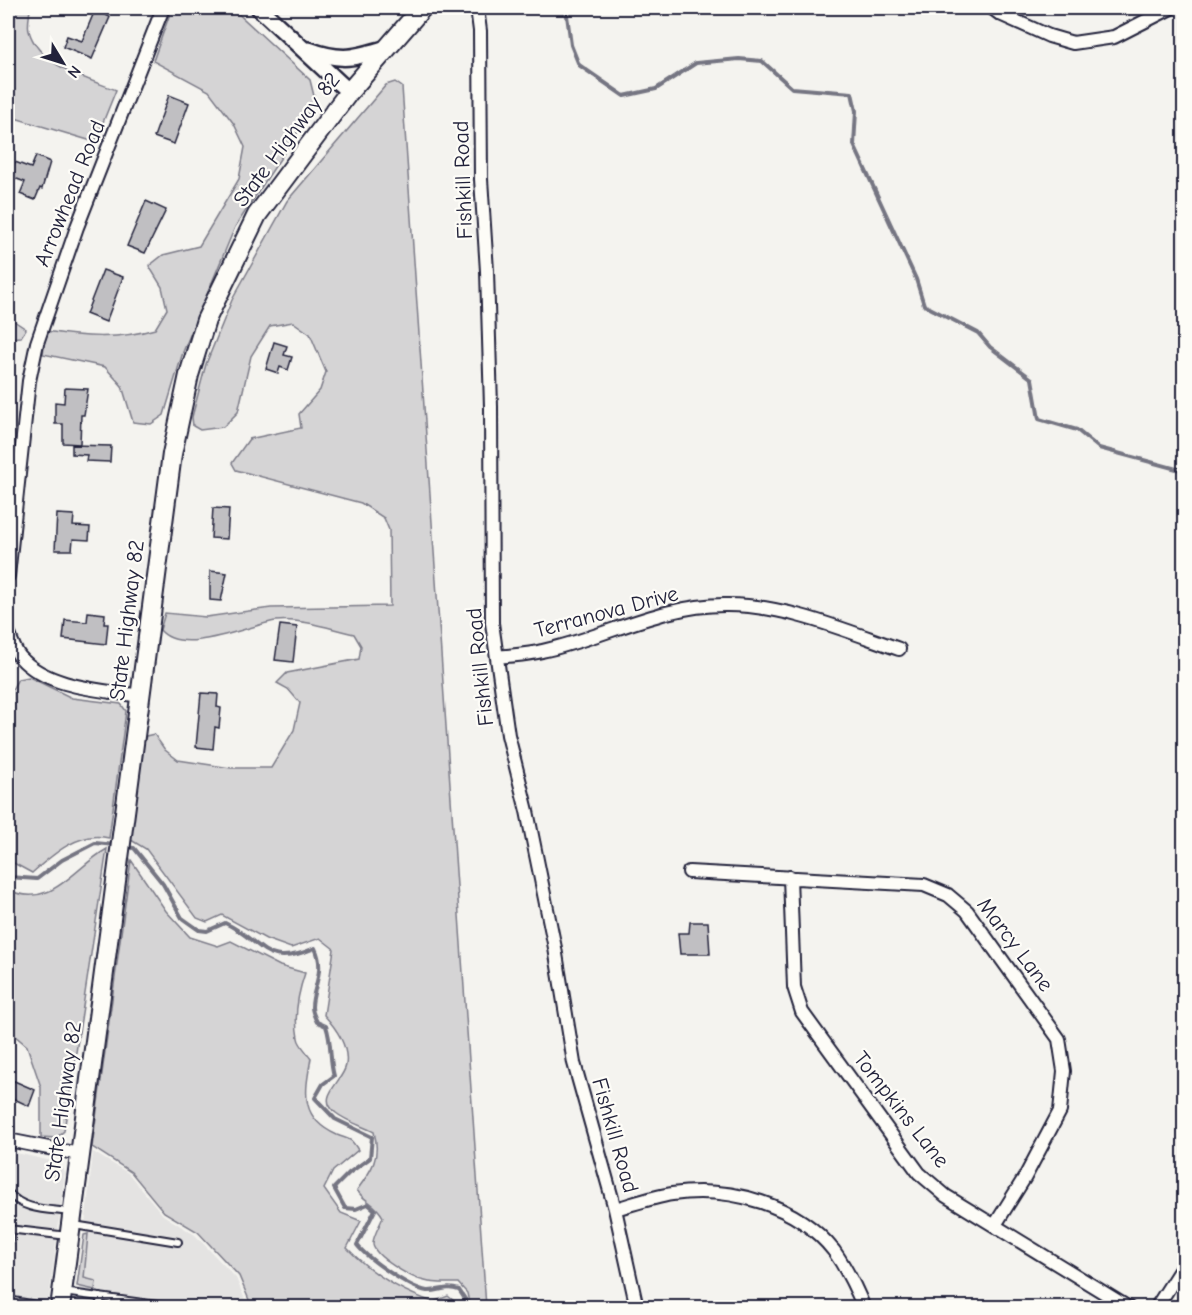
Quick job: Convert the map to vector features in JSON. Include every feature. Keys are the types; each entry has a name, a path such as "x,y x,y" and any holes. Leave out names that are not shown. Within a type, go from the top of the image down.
{"main road":[{"name":"State Highway 82","path":"58,1302 175,434 206,320 258,215 349,92 422,8"}],"street":[{"name":"Arrowhead Road","path":"8,576 26,405 37,343 76,227 163,8"},
{"path":"259,8 349,92"},
{"name":"Fishkill Road","path":"477,8 480,31 481,178 487,271 491,407 492,623 507,735 541,879 574,1063 615,1209 637,1308"},
{"path":"992,8 1000,14 1049,36 1073,43 1114,37 1171,8"},
{"path":"302,47 330,58 349,59 387,48"},
{"name":"Terranova Drive","path":"497,657 542,651 635,621 726,605 772,609 804,617 899,649"},
{"path":"8,631 20,657 41,673 79,686 140,696"},
{"name":"Marcy Lane","path":"689,872 924,885 948,895 967,911 1059,1039 1064,1071 1060,1111 1025,1177 995,1226"},
{"name":"Tompkins Lane","path":"790,876 794,987 802,1012 919,1173 946,1196 1129,1308"},
{"path":"8,1140 79,1155"},
{"path":"615,1209 671,1194 713,1191 745,1197 777,1208 807,1225 833,1251 864,1308"},
{"path":"1156,1308 1185,1264"}],"lane":[{"path":"8,1192 21,1204 70,1224 178,1242"},
{"path":"8,1250 9,1229 70,1224"},
{"path":"99,1308 101,1297"},
{"path":"8,1300 58,1302 101,1297 179,1308"}],"shaded area":[{"path":"8,8 30,8 29,31 34,43 53,62 116,90 95,142 8,116"},
{"path":"172,8 232,8 310,80 315,100 301,127 235,227 183,352 164,415 151,424 133,422 122,386 105,367 43,354 46,331 73,335 114,336 155,329 167,309 162,287 149,266 163,255 199,246 239,179 245,147 234,124 209,91 153,61"},
{"path":"395,82 402,87 486,1307 470,1307 467,1293 458,1283 433,1283 419,1279 394,1266 374,1248 374,1237 383,1217 377,1208 357,1190 374,1163 376,1141 374,1132 340,1116 330,1107 328,1101 346,1065 344,1044 324,1015 334,949 320,938 291,948 266,939 222,915 207,922 197,918 146,849 131,840 140,754 146,736 154,734 165,750 178,760 231,768 271,768 294,730 300,703 288,689 277,683 287,673 359,659 361,646 354,634 306,622 286,620 216,637 184,641 170,638 160,630 165,613 206,617 271,608 390,606 389,530 384,518 361,503 236,470 232,463 249,439 301,428 299,414 320,390 326,372 310,334 293,322 270,326 251,356 238,412 223,427 200,430 193,426 192,417 206,364 232,300 287,201 386,85"},
{"path":"8,317 26,329 21,337 8,338"},
{"path":"29,677 72,698 121,704 126,711 109,838 88,837 68,845 32,873 8,860 8,697 18,679"},
{"path":"107,849 64,1131 56,1138 41,1137 41,1087 27,1046 8,1030 8,890 23,895 37,895 50,891"},
{"path":"131,860 166,911 190,937 218,946 231,941 280,966 305,973 296,1022 301,1046 311,1058 307,1082 310,1112 316,1121 349,1140 358,1150 333,1171 324,1189 341,1213 361,1221 347,1248 376,1273 398,1287 433,1302 448,1296 454,1301 453,1307 252,1307 239,1276 198,1232 164,1212 131,1172 92,1147"},
{"path":"8,1151 59,1164 65,1173 48,1307 8,1308"},
{"path":"93,1152 128,1173 163,1215 195,1235 236,1278 248,1307 76,1308"},
{"path":"88,1234 84,1278 96,1281 95,1290 77,1286 84,1235"}],"building":[{"path":"95,10 110,17 92,59 63,47 67,36 82,41"},
{"path":"169,95 189,103 174,144 154,137"},
{"path":"36,156 50,162 42,189 40,188 35,200 20,194 25,182 9,176 15,162 31,168"},
{"path":"146,201 166,210 145,253 127,246"},
{"path":"103,270 123,277 106,322 86,314"},
{"path":"274,342 287,346 284,355 292,357 288,370 280,367 278,373 266,369"},
{"path":"65,388 88,389 84,415 81,415 80,444 63,443 63,424 55,424 55,402 64,403"},
{"path":"72,445 111,446 110,462 86,461 87,455 72,454"},
{"path":"213,508 229,509 227,539 211,538"},
{"path":"57,514 74,515 73,526 90,527 89,540 73,539 72,550 55,550"},
{"path":"210,571 227,573 221,601 210,600"},
{"path":"88,612 105,614 104,624 108,624 106,644 63,639 65,620 87,622"},
{"path":"280,625 297,627 293,662 275,660"},
{"path":"201,693 218,694 217,707 221,708 219,728 215,727 213,749 196,747"},
{"path":"690,922 708,922 710,954 680,954 678,933 689,933"},
{"path":"12,1080 35,1090 29,1106 8,1096"}],"waterway":[{"path":"566,8 571,45 579,65 624,96 656,89 696,63 739,59 762,61 792,88 852,93 856,111 854,145 916,279 924,305 978,333 990,347 1032,379 1039,419 1077,430 1099,448 1184,471"},
{"path":"8,877 37,879 62,860 95,843 115,845"},
{"path":"125,847 134,848 163,884 182,918 199,930 207,931 225,923 274,955 298,954 315,948 319,972 312,1009 317,1022 326,1026 334,1076 323,1084 315,1098 335,1119 372,1137 370,1158 349,1173 334,1188 345,1208 356,1209 368,1204 375,1210 357,1245 389,1272 419,1289 459,1290 465,1299 464,1308"}]}
